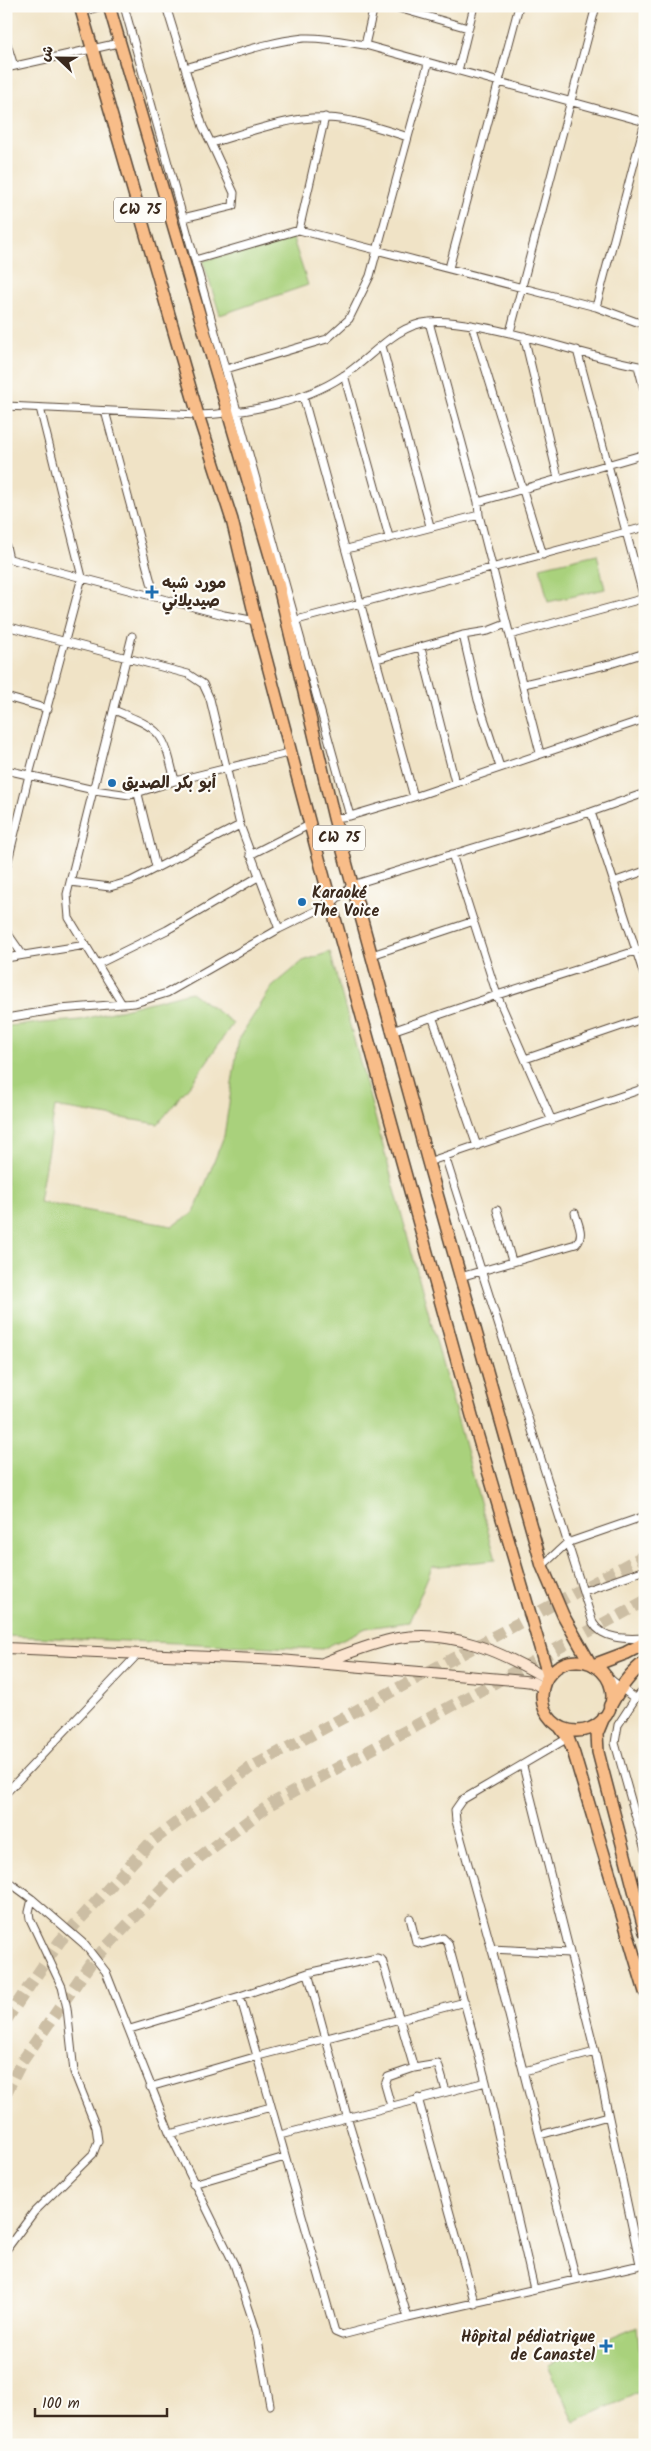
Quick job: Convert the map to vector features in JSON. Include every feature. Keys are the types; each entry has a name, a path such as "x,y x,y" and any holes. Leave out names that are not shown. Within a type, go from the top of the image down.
{"highway":[{"path":"592,1664 626,1653 645,1643"},
{"path":"607,1711 620,1687 645,1662"}],"main road":[{"name":"CW 75","path":"109,6 232,413 292,621 334,818 428,1162 542,1566 563,1615 592,1664"},
{"name":"CW 75","path":"81,9 198,415"},
{"path":"198,415 232,520 256,621 474,1423 544,1654 546,1681 543,1706 552,1720 568,1738 645,1992"},
{"path":"322,1663 384,1641 432,1636 474,1643 525,1666 546,1681"},
{"path":"6,1648 322,1663 532,1682 546,1681 556,1668 566,1662 592,1664 604,1674 611,1689 607,1711 597,1734 598,1752 641,1900 645,1932"},
{"path":"559,1726 568,1730 588,1729 607,1711"}],"street":[{"path":"81,9 102,6"},
{"path":"124,6 226,369 232,413"},
{"path":"166,6 202,127 234,193 234,206 183,218"},
{"path":"365,45 374,6"},
{"path":"391,6 468,28"},
{"path":"458,71 474,6"},
{"path":"449,268 519,6"},
{"path":"510,332 596,6"},
{"path":"185,68 277,42 306,38 365,45 497,83 645,122 596,307"},
{"path":"6,41 10,67 119,43"},
{"path":"226,369 327,338 349,319 360,301 378,250 428,64"},
{"path":"211,143 300,119 325,118 349,120 408,137"},
{"path":"299,230 325,118"},
{"path":"195,260 299,230 596,307 645,325"},
{"path":"429,322 478,502 479,515 506,624 524,684 540,753"},
{"path":"6,406 198,415 232,413 303,396 344,375 405,330 429,322 472,325 510,332 641,367 645,393"},
{"path":"472,325 543,556"},
{"path":"524,336 558,478"},
{"path":"382,346 430,526"},
{"path":"510,635 644,599 577,350"},
{"path":"344,375 389,538"},
{"path":"303,396 347,549 414,797"},
{"path":"6,868 28,775 48,708 82,577 40,408"},
{"path":"105,412 155,597"},
{"path":"478,502 645,454"},
{"path":"347,549 430,526 479,515"},
{"path":"350,816 292,621 362,604 493,567 543,556 645,527"},
{"path":"6,546 8,558 224,615 256,621"},
{"path":"377,659 463,635 488,631 506,624"},
{"path":"6,626 188,674 203,684 210,699 240,825 279,929"},
{"path":"463,635 478,700 500,767"},
{"path":"122,1004 69,918 67,894 132,636"},
{"path":"421,648 455,782"},
{"path":"524,684 610,664 645,653"},
{"path":"6,697 48,708"},
{"path":"114,710 157,731 167,747 175,781"},
{"path":"334,818 350,816 414,797 645,719"},
{"path":"6,770 123,795 138,794 175,781 292,752"},
{"path":"6,1018 60,1009 145,1001 167,994 279,929 332,902 352,885 591,812 645,793"},
{"path":"138,794 156,867"},
{"path":"591,812 645,978"},
{"path":"250,855 311,824"},
{"path":"70,882 110,887 131,881 240,825"},
{"path":"452,854 497,995 552,1121"},
{"path":"613,882 645,871"},
{"path":"98,964 167,930 258,877"},
{"path":"372,955 474,921"},
{"path":"6,931 22,954"},
{"path":"6,958 86,945"},
{"path":"392,1031 645,948"},
{"path":"525,1059 645,1018"},
{"path":"433,1019 477,1146"},
{"path":"428,1162 645,1088"},
{"path":"445,1156 593,1623 599,1631 616,1638 645,1638"},
{"path":"497,1210 512,1261"},
{"path":"460,1276 578,1242 581,1232 575,1214"},
{"path":"542,1566 567,1543 645,1516"},
{"path":"584,1591 645,1570"},
{"path":"6,1793 137,1655"},
{"path":"604,1674 635,1699"},
{"path":"645,1690 635,1699 618,1725 615,1743 645,1850"},
{"path":"568,1738 462,1800 455,1810 456,1821 524,2071 576,2279"},
{"path":"240,1996 335,2332 342,2335 642,2264 595,2052 523,1766"},
{"path":"6,1880 32,1899 92,1953 106,1972 170,2134 237,2274 256,2330 270,2405"},
{"path":"6,2250 34,2212 94,2154 98,2141 96,2127 74,2072 67,2008 62,1987 30,1919 29,1912 32,1899"},
{"path":"410,1918 418,1943 446,1939 486,2082 534,2289"},
{"path":"491,1949 569,1953"},
{"path":"130,2029 240,1996 308,1973 370,1958 382,1960 414,2068"},
{"path":"308,1973 347,2116 408,2318"},
{"path":"150,2087 258,2056 465,2002"},
{"path":"524,2071 595,2052"},
{"path":"391,2106 385,2085 388,2077 414,2068 438,2064 446,2091"},
{"path":"280,2135 347,2116 486,2082"},
{"path":"418,2098 475,2304"},
{"path":"170,2134 272,2107"},
{"path":"540,2135 608,2116"},
{"path":"193,2184 285,2158"}],"green space":[{"path":"292,236 308,285 220,315 203,261"},
{"path":"597,554 605,589 548,602 540,567"},
{"path":"330,952 496,1560 432,1567 409,1622 366,1628 322,1649 6,1636 6,1026 80,1020 191,992 233,1023 195,1079 158,1124 55,1107 39,1202 172,1226 194,1213 224,1136 239,1038 272,987 303,961"},
{"path":"637,2327 644,2390 575,2422 548,2365"}],"tunnel":[{"path":"6,2020 60,1941 152,1841 250,1768 645,1555"},
{"path":"6,2093 21,2063 90,1964 174,1876 271,1804 645,1601"}],"place":[{"name":"مورد شبه صيديلاني","path":"152,592"},
{"name":"أبو بكر الصديق","path":"112,783"},
{"name":"Karaoké The Voice","path":"302,902"},
{"name":"Hôpital pédiatrique de Canastel","path":"606,2346"}]}
